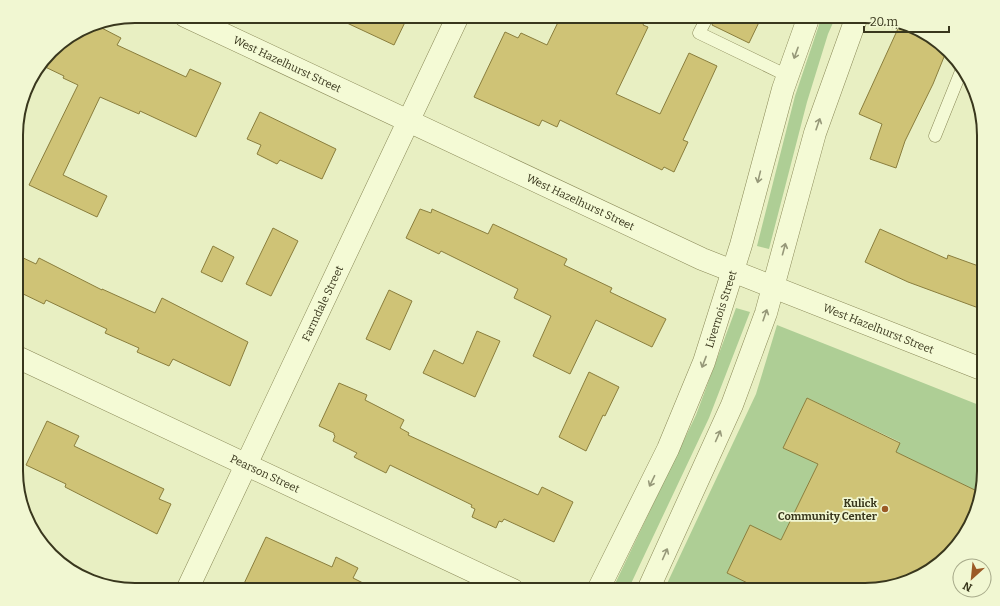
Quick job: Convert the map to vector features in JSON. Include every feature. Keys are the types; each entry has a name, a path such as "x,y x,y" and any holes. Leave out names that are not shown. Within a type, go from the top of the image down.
{"street":[{"name":"West Hazelhurst Street","path":"200,23 733,272 977,367"},
{"name":"Farmdale Street","path":"190,583 455,23"},
{"name":"Livernois Street","path":"601,583 671,441 704,362 733,272 771,127 807,23"},
{"path":"651,583 732,405 774,287 815,132 854,23"},
{"name":"Pearson Street","path":"23,360 498,583"}],"lane":[{"path":"704,23 699,33 788,76"},
{"path":"935,136 959,75"}],"green space":[{"path":"820,23 833,23 828,34 807,102 769,249 757,246 795,96"},
{"path":"736,308 750,312 709,418 631,583 615,583 696,415"},
{"path":"777,325 977,404 977,478 975,490 896,452 900,442 807,398 783,448 818,464 781,540 750,526 727,573 748,583 667,583 756,394"}],"building":[{"path":"347,23 405,23 394,45"},
{"path":"558,23 644,23 643,25 648,27 616,94 660,114 689,53 717,66 683,140 688,142 674,172 664,167 662,170 560,120 557,127 542,120 539,126 474,97 505,32 518,38 521,33 547,45"},
{"path":"713,23 759,23 749,43 712,25"},
{"path":"102,28 121,38 117,45 186,77 190,69 221,83 196,137 140,111 139,114 100,97 63,175 107,196 97,217 29,185 78,85 63,78 64,76 46,67 61,51 73,42"},
{"path":"898,28 921,38 944,56 933,84 905,141 896,168 870,159 882,124 859,114"},
{"path":"260,112 336,149 322,179 280,160 277,164 257,154 261,145 247,139"},
{"path":"420,209 431,213 432,209 488,234 493,224 567,259 564,265 612,288 610,292 666,319 652,347 596,320 570,374 533,356 551,316 514,298 518,289 441,251 439,254 406,238"},
{"path":"273,228 298,241 271,296 246,284"},
{"path":"880,229 947,259 948,255 977,265 977,307 908,282 865,262"},
{"path":"213,246 234,257 222,282 201,272"},
{"path":"23,258 36,264 39,258 102,290 155,313 162,298 248,342 230,386 173,359 169,366 137,352 139,348 105,333 107,329 46,300 44,304 23,294"},
{"path":"389,290 412,301 390,350 366,339"},
{"path":"477,331 500,341 475,397 423,373 434,350 463,364"},
{"path":"589,372 619,387 605,416 603,415 586,451 559,437"},
{"path":"339,383 367,395 365,400 404,420 400,428 409,433 408,435 538,495 542,487 573,502 554,542 504,519 502,522 499,521 496,528 472,517 475,509 471,507 472,505 390,465 386,473 354,457 357,453 333,441 335,436 334,433 319,426"},
{"name":"Kulick Community Center","path":"807,398 900,443 896,452 975,490 975,493 965,521 954,539 933,560 921,568 901,577 872,583 748,583 727,573 750,525 781,540 818,464 783,448"},
{"path":"47,421 79,436 74,446 164,489 159,499 171,504 157,534 65,487 66,484 26,465"},
{"path":"266,537 332,567 336,557 358,568 353,578 363,583 244,583"}],"place":[{"name":"Kulick Community Center","path":"885,509"}]}
